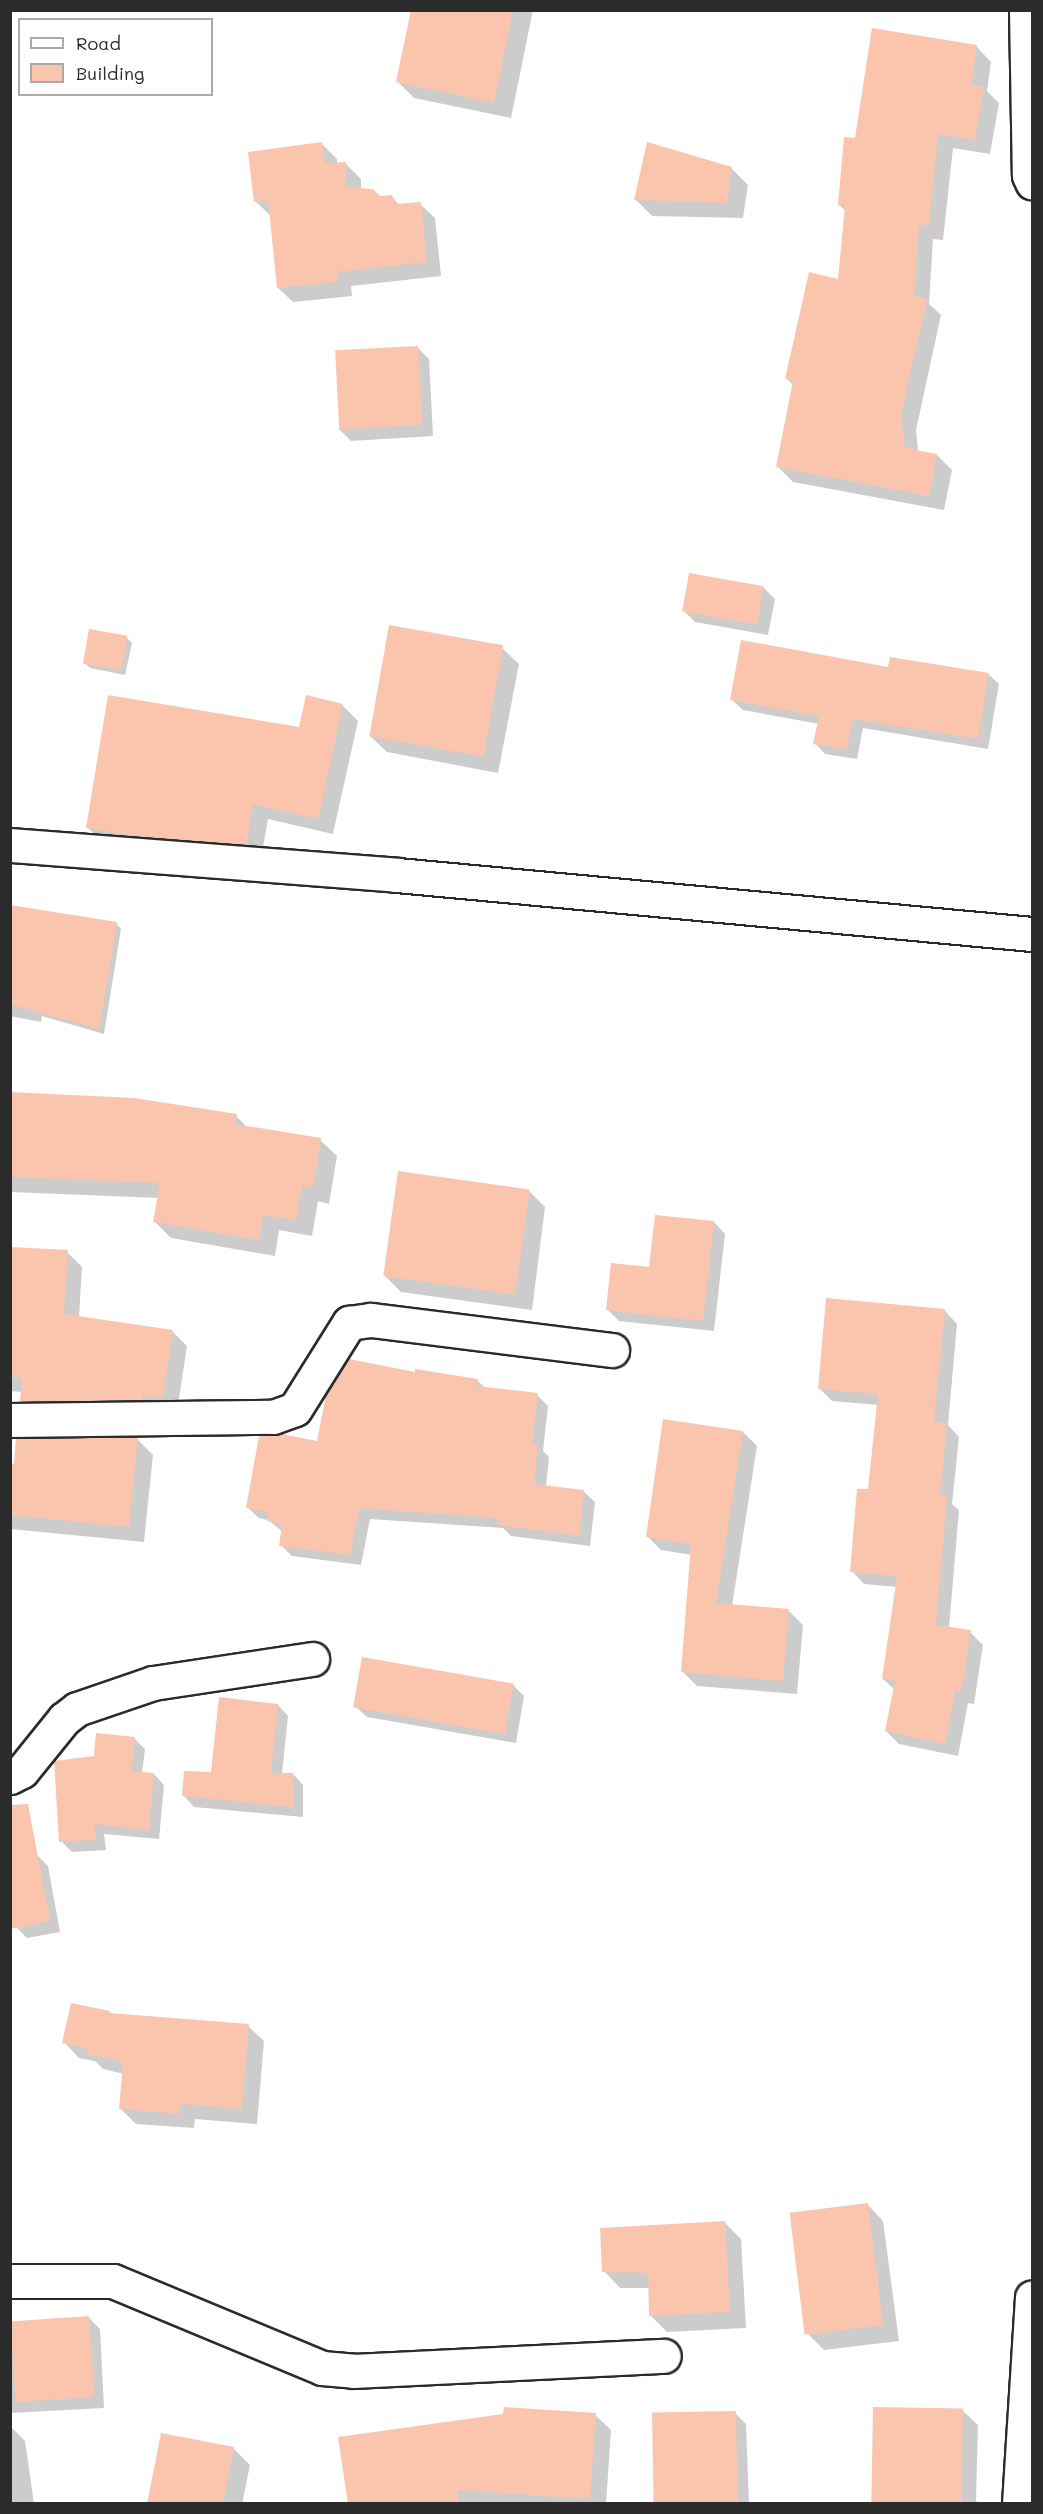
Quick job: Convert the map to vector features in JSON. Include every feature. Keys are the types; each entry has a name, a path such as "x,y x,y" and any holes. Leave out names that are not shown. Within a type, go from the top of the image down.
{"street":[{"path":"1026,10 1029,176 1032,182"},
{"path":"10,845 397,875 1032,934"},
{"path":"10,1420 273,1417 295,1409 349,1323 371,1320 612,1350"},
{"path":"10,1777 22,1771 64,1719 77,1709 153,1683 312,1659"},
{"path":"10,2281 113,2281 322,2368 354,2371 664,2356"},
{"path":"1019,2504 1032,2297"}],"building":[{"path":"411,10 513,10 494,103 396,82"},
{"path":"872,28 977,45 971,85 984,87 975,140 938,134 929,226 919,224 914,296 927,299 901,414 905,448 937,454 929,496 776,467 793,381 785,379 809,272 838,279 845,205 838,205 844,137 855,138"},
{"path":"322,142 325,163 346,162 346,187 373,189 380,196 392,195 396,204 421,202 427,262 337,272 338,282 277,288 268,200 254,202 248,152"},
{"path":"647,142 732,167 727,203 634,200"},
{"path":"418,346 422,425 339,429 335,350"},
{"path":"689,573 764,586 757,625 682,611"},
{"path":"389,625 503,645 484,756 369,736"},
{"path":"89,629 127,636 121,670 83,663"},
{"path":"741,640 888,667 890,657 989,673 978,739 853,719 847,749 813,744 819,716 730,700"},
{"path":"108,695 299,727 306,695 343,704 318,819 253,804 246,845 127,835 86,828"},
{"path":"10,905 117,922 99,1029 10,1004"},
{"path":"10,1092 134,1098 237,1114 235,1124 321,1138 313,1188 302,1186 296,1220 263,1215 259,1240 153,1222 160,1183 10,1177"},
{"path":"398,1171 530,1190 515,1294 383,1276"},
{"path":"655,1215 714,1221 703,1321 606,1310 611,1263 649,1267"},
{"path":"10,1247 68,1250 64,1314 173,1330 163,1398 142,1395 142,1400 20,1401 22,1378 10,1378"},
{"path":"826,1298 945,1309 934,1422 947,1423 940,1495 947,1496 936,1625 971,1630 961,1692 955,1691 945,1744 885,1731 895,1681 882,1679 897,1576 850,1572 857,1489 868,1489 878,1394 818,1389"},
{"path":"349,1359 415,1372 415,1369 478,1379 477,1386 538,1393 532,1444 538,1444 534,1484 584,1490 579,1536 498,1525 499,1518 359,1508 350,1555 279,1546 282,1524 267,1521 268,1512 246,1508 259,1436 282,1434 317,1441 326,1395"},
{"path":"663,1419 743,1431 716,1603 789,1609 783,1681 681,1672 691,1544 646,1537"},
{"path":"138,1437 129,1527 10,1515 10,1464 14,1464 16,1439"},
{"path":"362,1657 514,1684 505,1734 353,1707"},
{"path":"219,1697 278,1704 271,1773 293,1773 293,1807 182,1796 184,1771 211,1772"},
{"path":"96,1733 135,1737 131,1771 154,1773 149,1830 94,1824 96,1840 59,1842 54,1761 94,1756"},
{"path":"28,1804 50,1921 10,1929 10,1805"},
{"path":"71,2003 110,2011 109,2013 249,2024 242,2109 180,2104 179,2114 119,2109 123,2062 86,2054 88,2048 62,2043"},
{"path":"868,2203 883,2325 805,2335 790,2213"},
{"path":"725,2221 730,2312 649,2316 648,2273 602,2272 600,2228"},
{"path":"89,2316 95,2397 16,2402 10,2322"},
{"path":"504,2407 596,2413 590,2499 457,2490 459,2504 348,2504 338,2437 503,2414"},
{"path":"873,2407 963,2409 961,2504 871,2504"},
{"path":"736,2411 738,2504 654,2504 652,2412"},
{"path":"161,2433 234,2447 223,2504 147,2504"}]}
